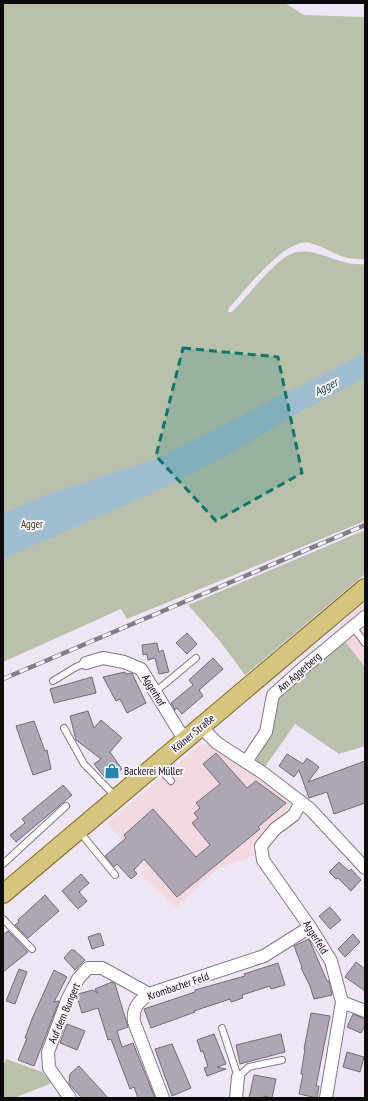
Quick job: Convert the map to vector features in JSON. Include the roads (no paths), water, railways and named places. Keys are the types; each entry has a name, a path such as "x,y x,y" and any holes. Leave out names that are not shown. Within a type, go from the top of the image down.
{"main road":[{"name":"Kölner Straße","path":"3,894 365,588"}],"street":[{"name":"Am Aggerberg","path":"246,762 266,732 273,695 302,668 365,617"},
{"name":"Aggerhof","path":"86,663 103,658 124,662 141,669 178,731 186,739"},
{"path":"202,727 217,743 246,762 310,809 365,868"},
{"name":"Aggerfeld","path":"301,802 294,815 276,829 261,846 263,860 310,926 331,961 342,1002 326,1098"},
{"name":"Krombacher Feld","path":"163,1098 133,1016 134,1010 140,1000 149,994 264,956 310,926"},
{"name":"Auf dem Bungert","path":"70,1098 49,1068 48,1052 68,998 78,979 88,968 102,968 149,994"},
{"path":"342,1002 365,1011"},
{"path":"236,1098 238,1077"}],"lane":[{"path":"353,627 365,643"},
{"path":"155,692 196,658"},
{"path":"53,681 76,667 86,663"},
{"path":"64,728 84,764 116,797"},
{"path":"156,764 170,781"},
{"path":"3,864 66,806"},
{"path":"78,831 115,875"},
{"path":"3,919 32,949"},
{"path":"222,1028 238,1077 249,1067 282,1060"}],"water":[{"name":"Agger","path":"365,353 365,378 302,411 219,460 153,493 3,559 3,514 45,495 163,456"}],"railway":[{"path":"3,679 365,525"}],"place":[{"name":"Backerei Müller","path":"112,771"}]}
